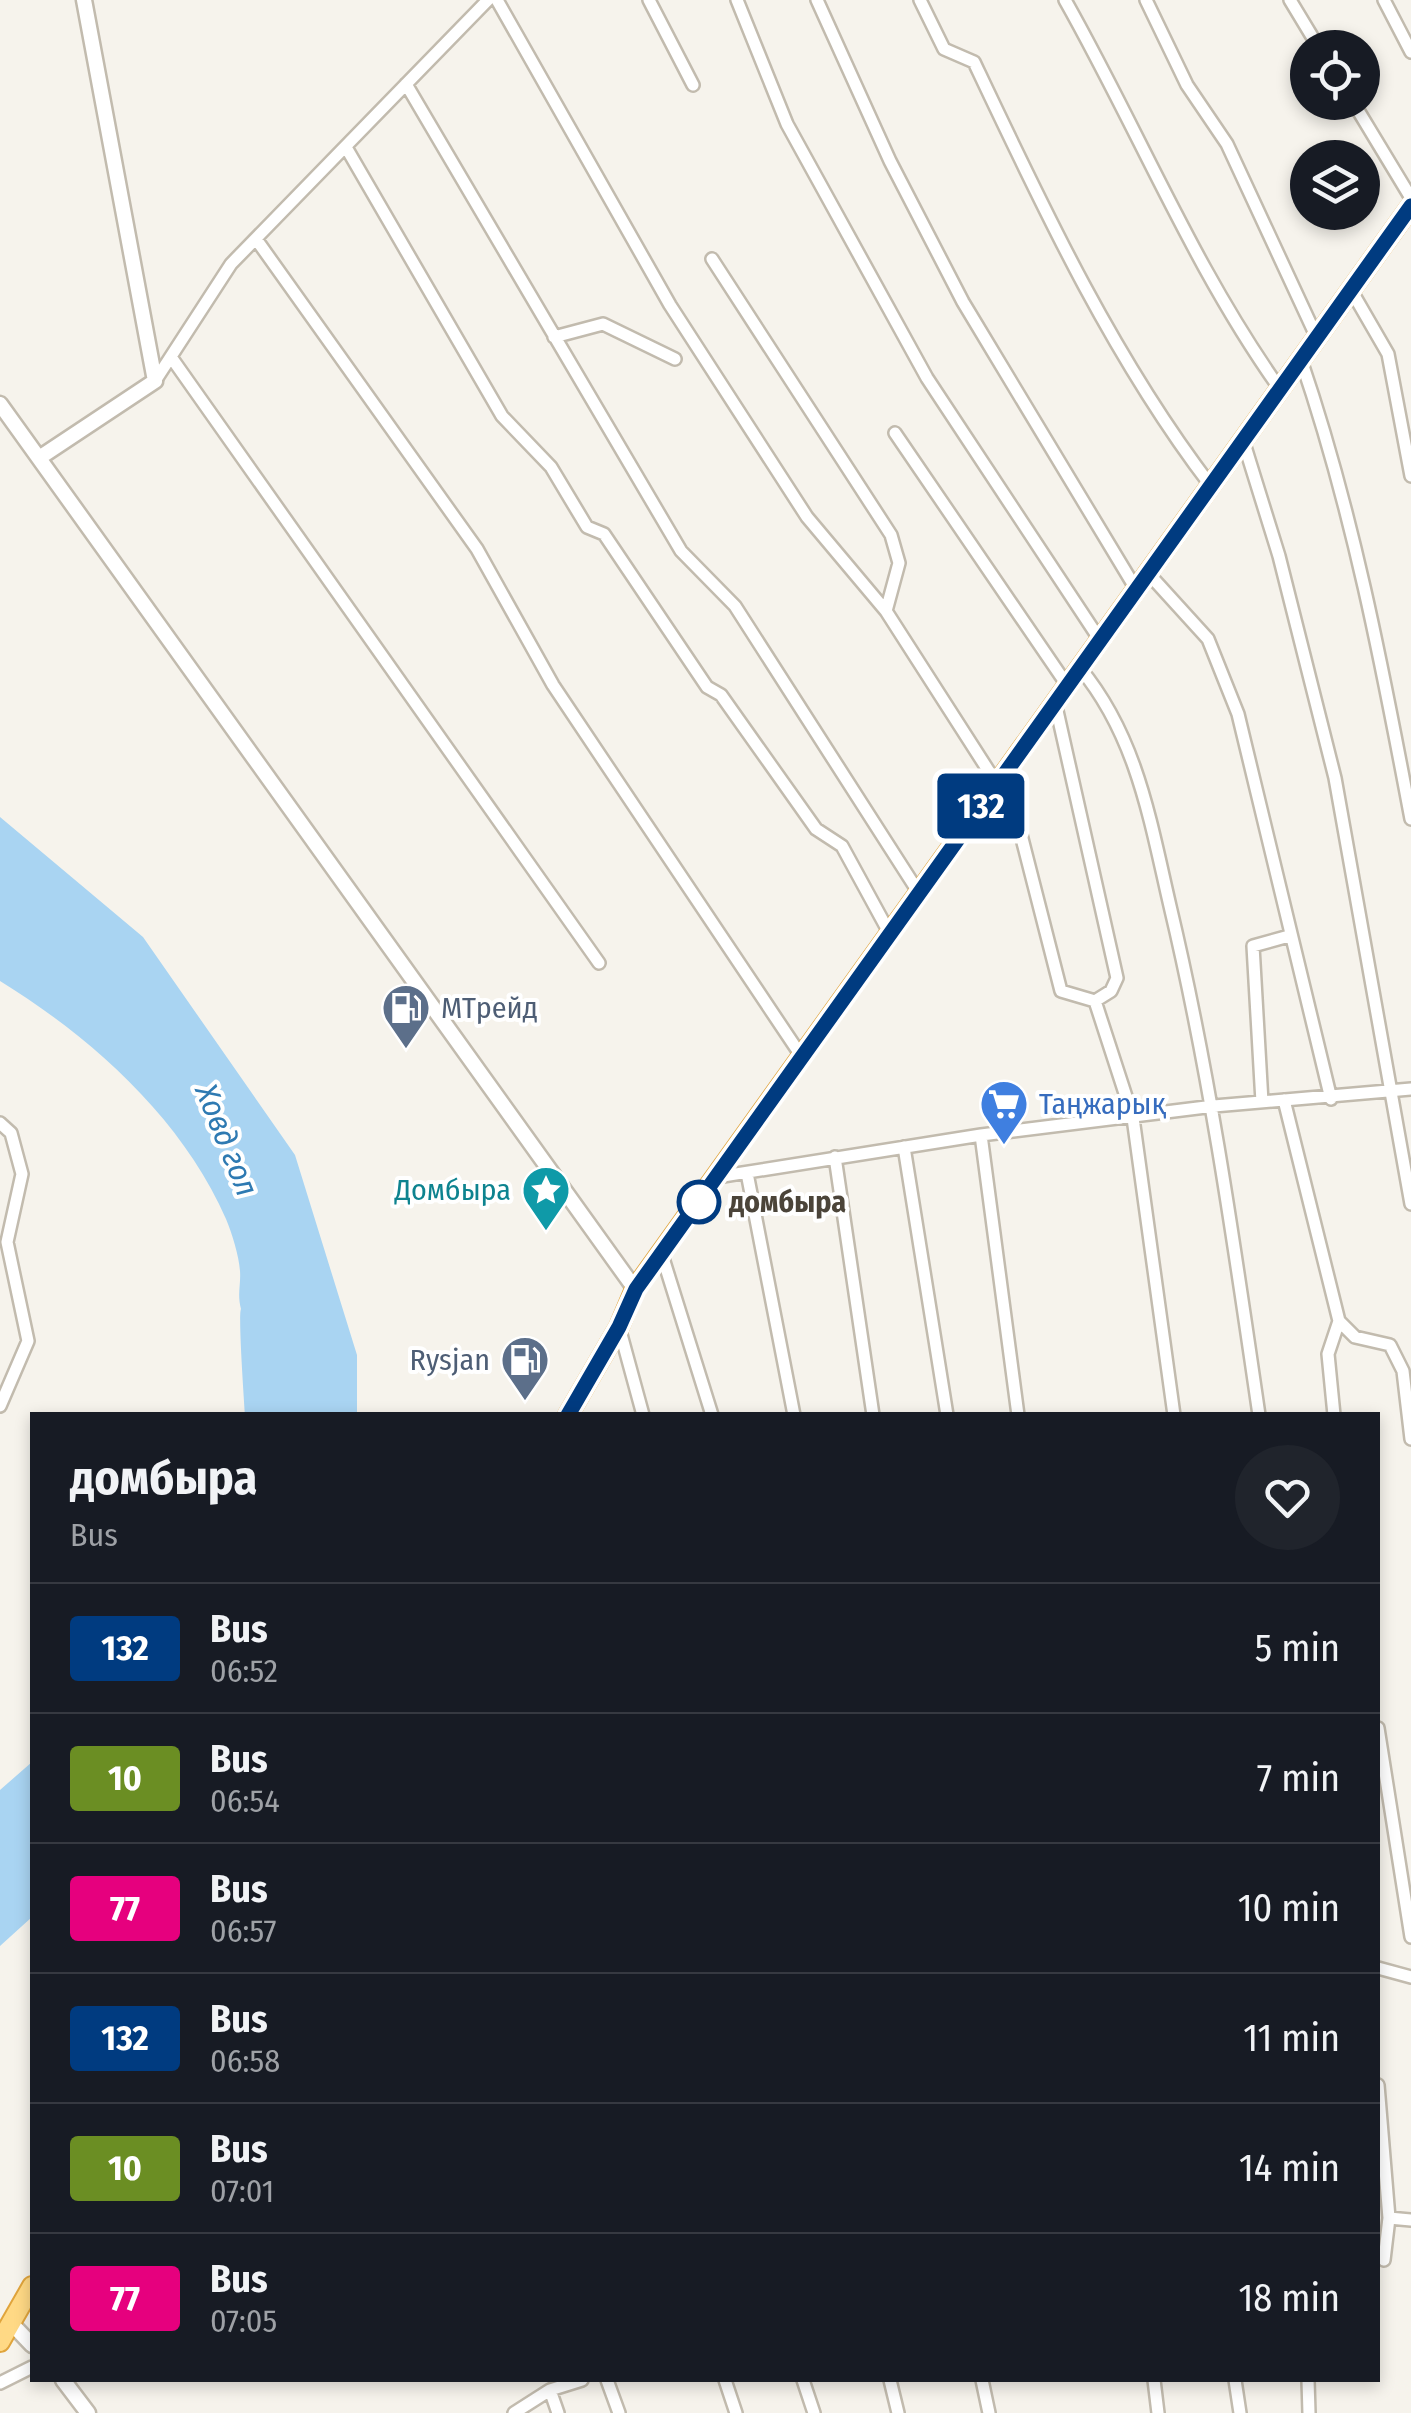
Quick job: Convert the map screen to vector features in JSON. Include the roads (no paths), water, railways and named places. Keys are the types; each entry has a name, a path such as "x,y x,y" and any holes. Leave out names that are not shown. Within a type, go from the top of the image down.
{"highway":[{"path":"570,1412 619,1327 636,1289 1411,206"},
{"path":"0,2342 30,2290"}],"street":[{"path":"84,0 156,382"},
{"path":"40,458 156,382 231,264 488,0"},
{"path":"497,0 670,305 807,516 886,610 1001,778 1061,990 1095,1001"},
{"path":"649,0 692,85"},
{"path":"737,0 786,124 926,378 1100,640"},
{"path":"817,0 890,161 963,302 1136,589"},
{"path":"920,0 944,49 974,62 1037,196 1124,354 1176,440 1211,486"},
{"path":"1065,0 1122,100 1200,266 1232,321 1280,389"},
{"path":"1146,0 1188,84 1227,144 1317,338"},
{"path":"1290,0 1308,30"},
{"path":"1384,0 1411,52"},
{"path":"406,84 681,551 735,606 919,893"},
{"path":"1363,120 1411,198"},
{"path":"347,149 502,416 552,467 586,526 604,534 707,688 721,695 816,829 842,846 890,934"},
{"path":"256,239 478,550 553,685 802,1057"},
{"path":"712,259 891,535 899,563 886,610"},
{"path":"1351,290 1388,354 1411,476"},
{"path":"554,337 602,324 675,359"},
{"path":"171,357 600,964"},
{"path":"1301,360 1327,436 1376,638 1411,819"},
{"path":"0,404 636,1289"},
{"path":"894,432 1067,685"},
{"path":"1243,440 1279,556 1335,778 1411,1204"},
{"path":"1148,573 1208,639 1238,714 1331,1098"},
{"path":"1080,668 1106,699 1137,768 1214,1106 1259,1412"},
{"path":"1055,702 1117,978 1110,990 1095,1001"},
{"path":"1262,1102 1253,946 1289,936"},
{"path":"1095,1001 1132,1118 1174,1412"},
{"path":"717,1177 981,1136 1214,1106 1411,1088"},
{"path":"1284,1100 1339,1321 1354,1338 1390,1345 1403,1371 1411,1440"},
{"path":"0,1123 10,1134 22,1174 7,1242 28,1341 0,1406"},
{"path":"981,1136 1018,1412"},
{"path":"904,1147 947,1412"},
{"path":"835,1158 873,1412"},
{"path":"747,1173 793,1412"},
{"path":"662,1254 711,1412"},
{"path":"1334,1412 1328,1354 1339,1321"},
{"path":"619,1327 643,1412"},
{"path":"1380,1741 1411,1937"},
{"path":"1380,1969 1411,1977"},
{"path":"1380,2138 1382,2191 1389,2218 1384,2260"},
{"path":"1389,2218 1411,2220"},
{"path":"12,2323 30,2344"},
{"path":"0,2384 30,2367"},
{"path":"65,2382 88,2413"},
{"path":"514,2413 550,2390 576,2382"},
{"path":"608,2382 619,2413"},
{"path":"726,2382 736,2413"},
{"path":"805,2382 814,2413"},
{"path":"890,2382 898,2413"},
{"path":"982,2382 989,2413"},
{"path":"1154,2382 1158,2413"},
{"path":"1235,2382 1240,2413"},
{"path":"1308,2382 1309,2413"},
{"path":"550,2390 558,2413"}],"water":[{"name":"Ховд гол","path":"0,817 143,937 295,1155 357,1355 357,1412 245,1412 239,1265 228,1225 207,1182 185,1147 131,1083 68,1028 0,981"},
{"path":"30,1764 30,1919 0,1946 0,1790"}],"place":[{"name":"MTрейд","path":"406,1050"},
{"name":"Таңжарық","path":"1004,1146"},
{"name":"домбыра","path":"699,1202"},
{"name":"Домбыра","path":"546,1232"},
{"name":"Rysjan","path":"525,1402"}]}
